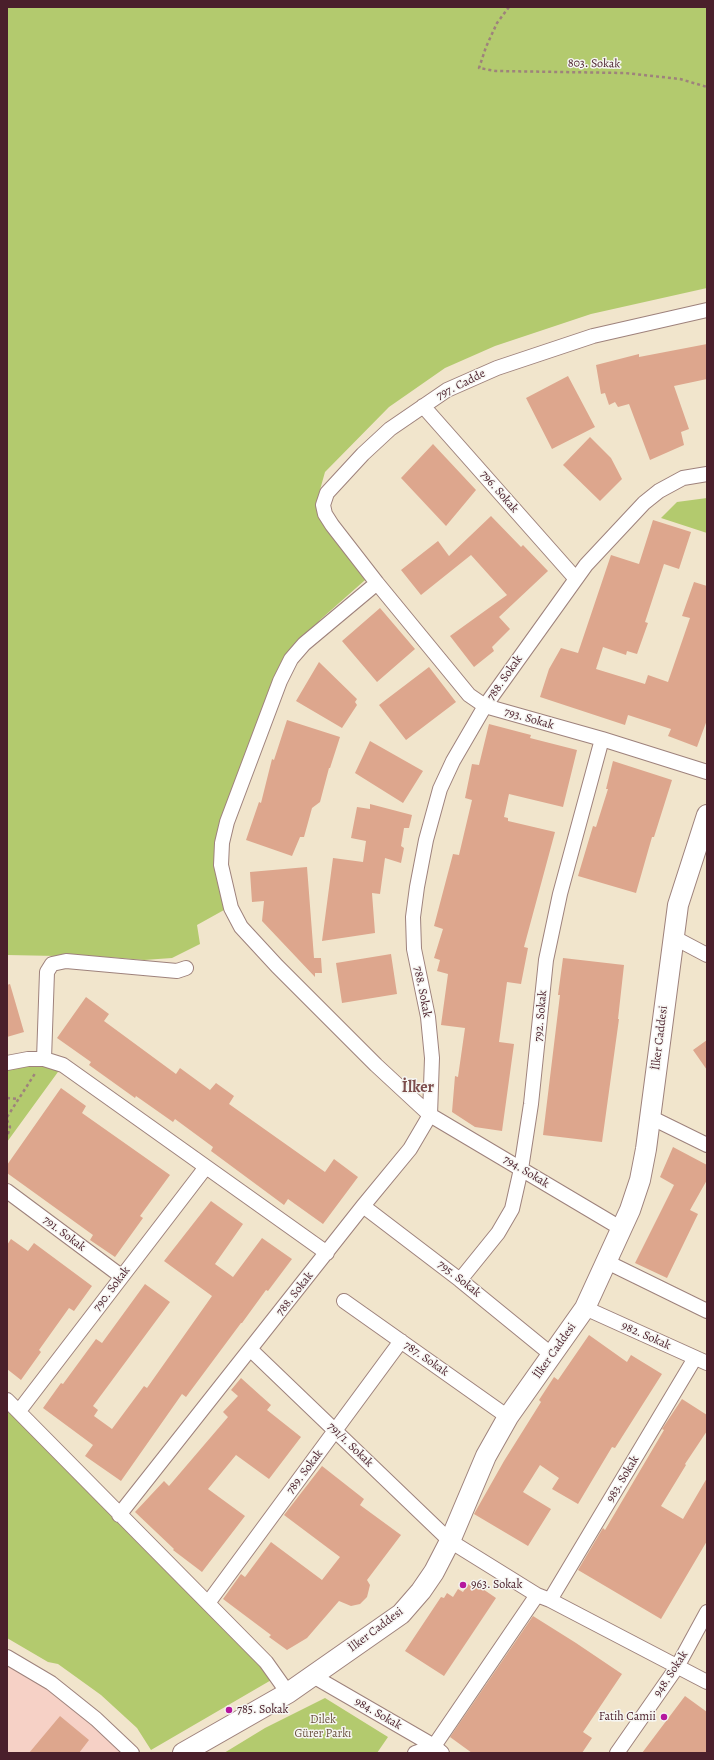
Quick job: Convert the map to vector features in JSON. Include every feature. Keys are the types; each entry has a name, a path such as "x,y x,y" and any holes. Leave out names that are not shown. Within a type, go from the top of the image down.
{"main road":[{"name":"İlker Caddesi","path":"183,1753 288,1693 401,1614 421,1591 434,1572 450,1542 486,1456 508,1417 585,1308 622,1229 640,1180 650,1117 678,905 684,882 707,815"}],"street":[{"name":"797. Cadde","path":"377,583 332,525 325,514 323,505 327,494 363,454 390,429 447,390 497,368 544,351 593,336 707,310"},
{"name":"796. Sokak","path":"423,406 576,579"},
{"name":"788. Sokak","path":"119,1515 251,1350 363,1206 410,1149 430,1115 432,1058 428,1017 414,949 413,917 426,840 440,789 453,761 485,706 586,565 644,503 659,491 683,478 707,474"},
{"name":"793. Sokak","path":"377,583 469,695 485,706 602,739 707,772"},
{"name":"794. Sokak","path":"377,583 304,644 291,659 280,681 227,822 222,843 221,865 231,908 242,927 277,966 376,1065 430,1115 622,1229"},
{"name":"792. Sokak","path":"460,1280 498,1233 512,1209 521,1169 539,1035 546,960 560,894 602,739"},
{"path":"673,937 707,955"},
{"path":"44,1059 47,972 52,964 66,961 177,971 186,968"},
{"path":"7,1063 28,1059 44,1059 63,1065 326,1253"},
{"path":"650,1117 707,1145"},
{"name":"790. Sokak","path":"19,1411 206,1167"},
{"name":"791. Sokak","path":"7,1191 121,1276"},
{"name":"795. Sokak","path":"363,1206 460,1280 552,1355"},
{"path":"607,1262 707,1312"},
{"name":"787. Sokak","path":"344,1301 508,1417"},
{"name":"982. Sokak","path":"585,1308 701,1361"},
{"name":"789. Sokak","path":"208,1603 401,1341"},
{"name":"791/1. Sokak","path":"251,1350 450,1542"},
{"name":"983. Sokak","path":"438,1749 544,1598 701,1361"},
{"path":"7,1400 266,1662 288,1693"},
{"path":"450,1542 544,1598 707,1682"},
{"name":"948. Sokak","path":"617,1753 677,1667 707,1612"},
{"path":"7,1656 51,1683 96,1719 132,1753"},
{"name":"984. Sokak","path":"312,1676 438,1749"},
{"path":"415,1753 438,1749"}],"path":[{"name":"803. Sokak","path":"509,7 497,24 486,47 479,68 496,71 625,73 680,79 707,87"},
{"path":"7,1137 10,1127 7,1119 44,1059"},
{"path":"7,1098 18,1100"}],"shaded area":[{"path":"7,1664 48,1689 123,1753 7,1753"}],"green space":[{"path":"7,7 707,7 707,288 591,314 495,346 445,368 389,407 325,472 318,497 373,573 321,619 300,643 223,821 222,889 224,910 197,925 200,944 172,958 144,960 108,957 7,955"},
{"path":"707,498 707,533 661,518 677,502"},
{"path":"7,1063 63,1065 7,1142"},
{"path":"7,1405 273,1679 151,1750 137,1728 101,1695 58,1664 48,1662 7,1638"},
{"name":"Dilek Gürer Parkı","path":"325,1698 388,1737 377,1753 224,1753 265,1728"}],"building":[{"path":"707,344 707,379 674,386 689,429 681,432 684,445 650,460 629,404 618,407 615,402 609,405 605,393 601,394 596,365 639,354 639,357"},
{"path":"568,376 595,427 552,449 526,398"},
{"path":"590,437 611,458 622,479 600,501 563,465"},
{"path":"433,444 476,490 446,526 401,478"},
{"path":"491,516 521,547 523,545 548,571 499,617 510,629 492,647 494,651 474,667 450,636 507,595 471,555 421,595 401,570 438,541 449,556"},
{"path":"653,520 691,532 679,569 664,564 645,622 648,623 637,654 627,651 626,655 603,647 596,669 645,684 648,675 668,682 690,618 682,616 694,582 707,586 707,720 697,747 668,736 671,729 628,715 625,725 540,697 549,669 561,648 578,653 611,555 639,564"},
{"path":"380,608 415,649 377,682 342,641"},
{"path":"319,662 357,699 355,702 357,705 342,728 296,701"},
{"path":"429,667 456,702 406,740 379,705"},
{"path":"287,720 340,737 329,768 320,802 312,808 304,837 300,837 292,856 246,840 259,802 261,803 272,759 274,760"},
{"path":"489,724 531,735 530,738 577,750 563,807 509,794 504,817 508,818 508,821 555,832 524,947 528,948 521,984 507,982 499,1042 514,1044 502,1131 475,1127 452,1112 455,1076 458,1077 465,1028 441,1025 448,974 437,971 440,960 434,958 443,929 434,926 453,854 459,855 472,800 465,798 472,764 479,765"},
{"path":"370,741 423,771 403,803 355,773"},
{"path":"613,761 672,780 654,837 652,837 636,893 578,876 593,826 596,827 608,789 606,789"},
{"path":"370,804 412,815 409,828 404,828 401,846 404,848 401,863 385,858 380,894 372,893 375,933 322,941 333,858 363,862 366,841 351,838 357,807 370,809"},
{"path":"307,867 314,958 321,958 322,973 315,973 315,977 262,921 264,901 252,902 250,872"},
{"path":"391,954 397,994 342,1003 336,963"},
{"path":"563,958 624,965 619,1019 602,1142 543,1135"},
{"path":"10,984 24,1032 7,1037 7,985"},
{"path":"86,997 109,1014 104,1021 176,1074 180,1068 210,1090 216,1083 234,1096 229,1104 325,1172 334,1159 358,1177 323,1224 288,1199 284,1205 211,1151 213,1147 175,1119 173,1122 136,1096 135,1098 89,1065 91,1062 57,1038"},
{"path":"707,1040 707,1070 693,1050"},
{"path":"61,1088 86,1106 82,1113 170,1175 140,1216 143,1218 115,1257 90,1240 93,1235 7,1173 7,1165"},
{"path":"673,1147 707,1165 707,1180 690,1210 698,1214 667,1278 635,1263 674,1185 660,1177"},
{"path":"211,1201 243,1224 215,1264 233,1277 262,1238 292,1259 268,1291 266,1290 186,1397 182,1394 121,1481 85,1456 93,1445 43,1408 61,1383 63,1384 96,1339 102,1343 145,1284 170,1302 93,1406 98,1410 94,1416 112,1429 144,1386 147,1388 212,1296 164,1261"},
{"path":"11,1239 28,1251 34,1243 92,1286 74,1311 69,1308 39,1350 41,1352 21,1380 7,1369 7,1245"},
{"path":"589,1335 627,1362 631,1355 662,1374 615,1448 612,1447 578,1504 552,1489 559,1478 540,1465 523,1492 551,1509 528,1546 474,1514 504,1461 541,1402 539,1400 554,1377 558,1380"},
{"path":"241,1378 271,1405 267,1410 301,1437 269,1479 236,1455 208,1489 245,1516 202,1572 173,1550 174,1549 135,1512 164,1481 169,1486 228,1417 223,1412 238,1396 231,1390"},
{"path":"682,1399 707,1415 707,1431 685,1464 686,1465 661,1506 683,1519 707,1478 707,1541 661,1619 578,1570 603,1528 605,1530 664,1430 662,1429"},
{"path":"322,1466 364,1499 360,1505 401,1535 367,1580 370,1585 367,1597 360,1604 351,1606 339,1601 307,1638 287,1650 269,1637 271,1635 223,1599 241,1574 245,1577 271,1542 322,1580 340,1557 284,1515"},
{"path":"474,1583 496,1598 444,1676 405,1651 441,1597 444,1598 447,1593 453,1597 458,1589 463,1592 468,1584 472,1587"},
{"path":"533,1616 622,1674 583,1732 592,1738 582,1753 472,1753 450,1737"},
{"path":"685,1696 707,1712 707,1753 642,1753"},
{"path":"60,1716 89,1740 79,1753 29,1753"}],"place":[{"name":"963. Sokak","path":"463,1585"},
{"name":"785. Sokak","path":"229,1710"},
{"name":"Fatih Camii","path":"664,1717"}],"district":[{"name":"İlker","path":"418,1088"}]}
